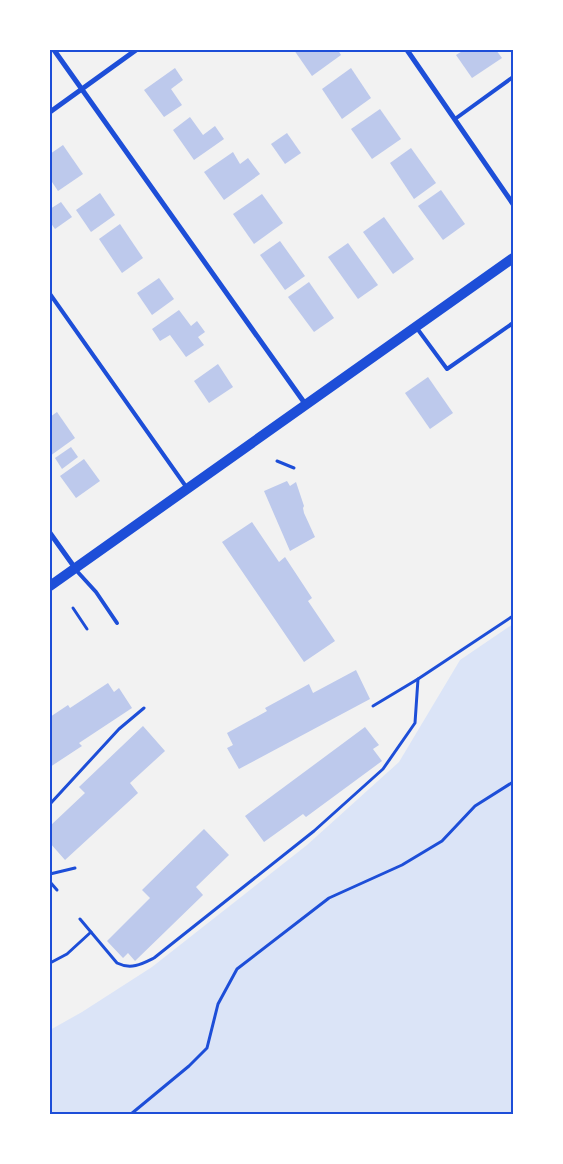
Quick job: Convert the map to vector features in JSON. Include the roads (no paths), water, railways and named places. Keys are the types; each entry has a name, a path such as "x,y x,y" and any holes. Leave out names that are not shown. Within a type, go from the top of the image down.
{"main road":[{"path":"50,586 513,258"}],"street":[{"path":"54,50 306,405"},
{"path":"50,112 136,50"},
{"path":"407,50 513,204"},
{"path":"50,533 75,569"}],"lane":[{"path":"455,119 513,77"},
{"path":"50,294 188,489"},
{"path":"416,327 447,369 513,322"},
{"path":"75,569 96,592 117,623"}]}
